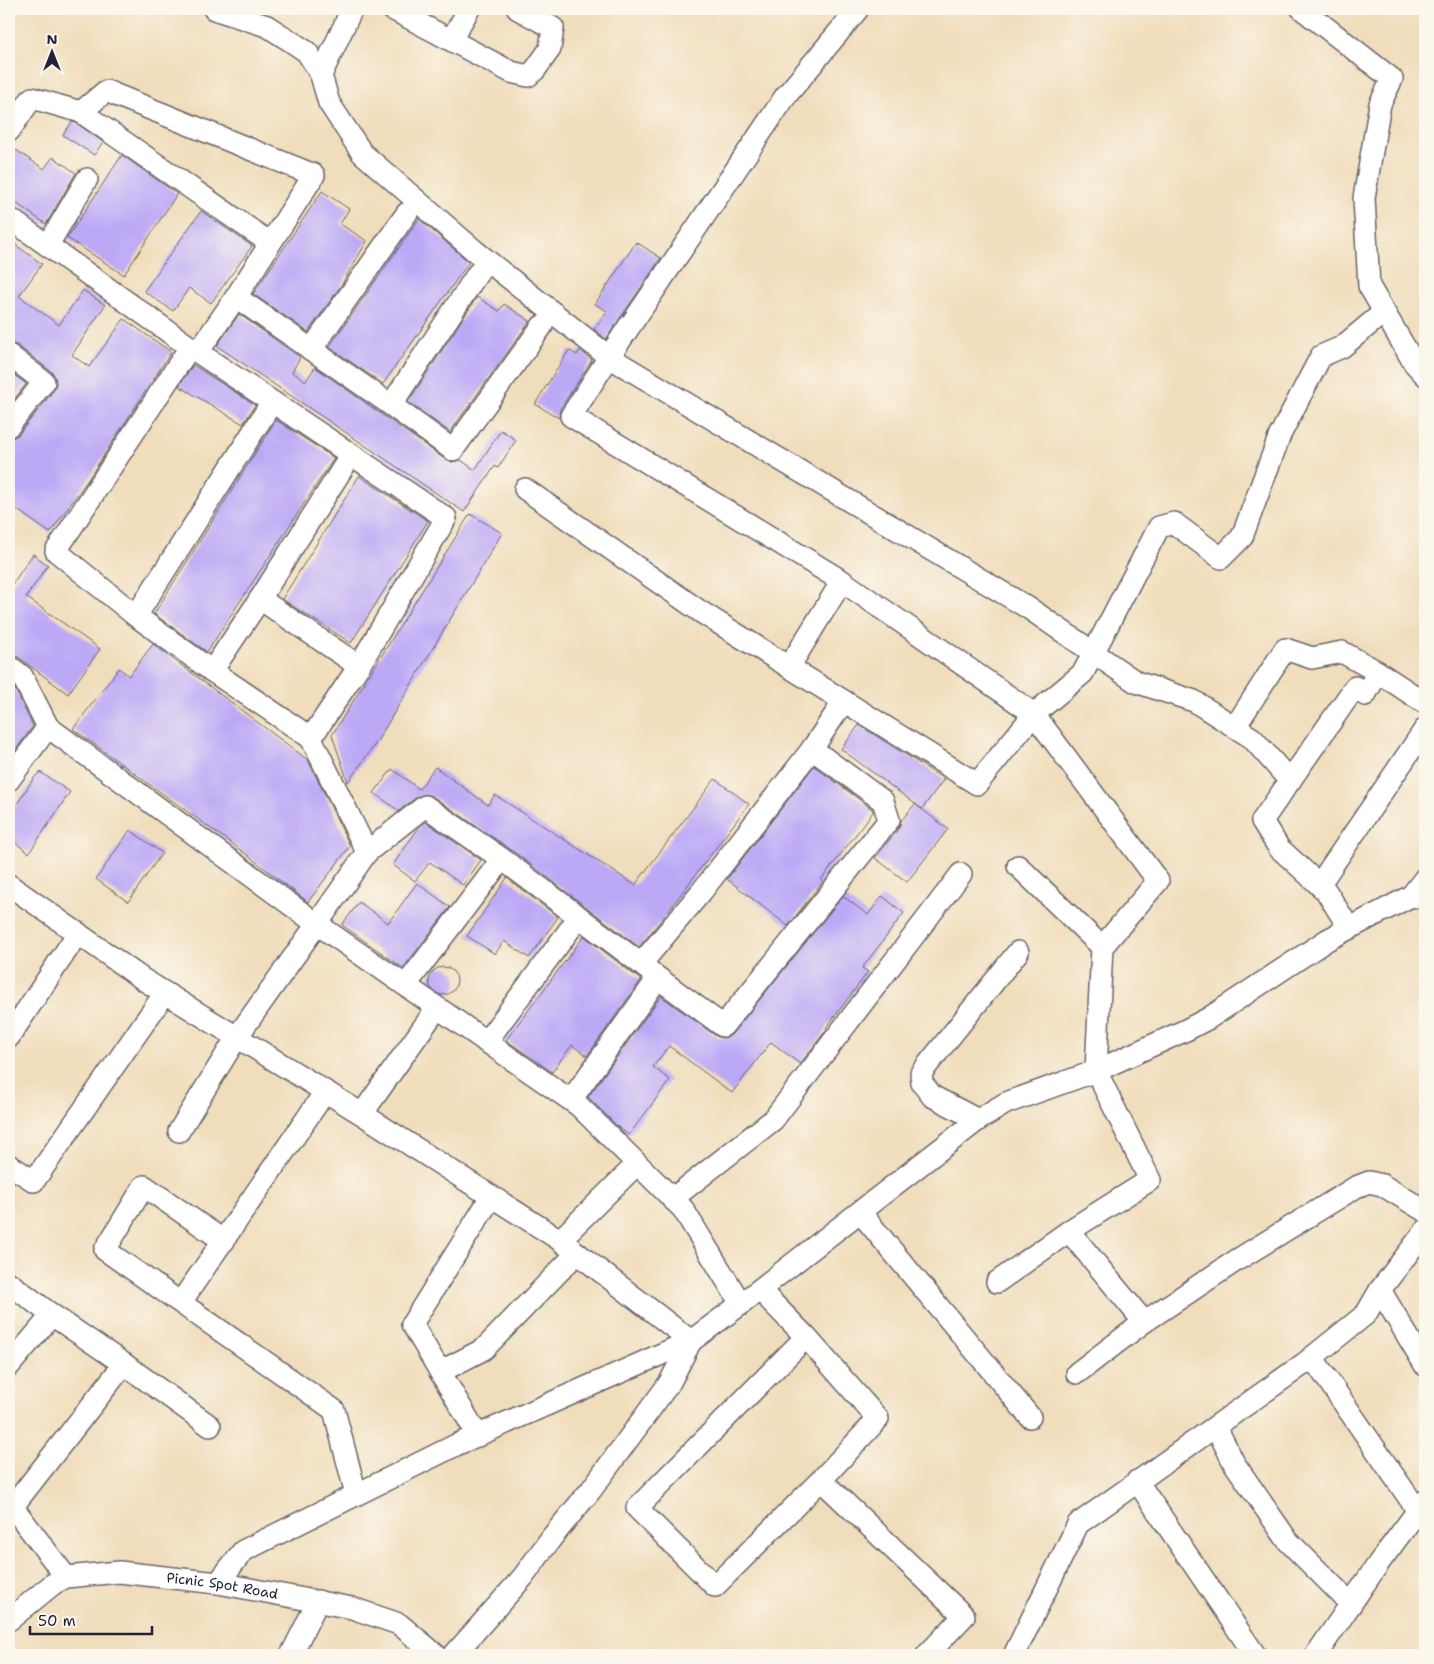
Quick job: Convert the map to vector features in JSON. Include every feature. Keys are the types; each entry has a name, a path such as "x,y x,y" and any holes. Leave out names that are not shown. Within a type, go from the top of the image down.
{"street":[{"path":"214,9 267,26 306,52 321,75 329,103 362,153 476,251 608,357 1021,604 1136,682 1194,701 1252,738 1290,781"},
{"path":"321,75 352,9"},
{"path":"392,9 511,72 528,76 535,70 550,49 553,28 518,9"},
{"path":"451,40 469,9"},
{"path":"858,9 785,97 608,357 571,416 842,581 1034,714 1158,881 1102,947 1096,1071 1150,1180 1070,1231 997,1282"},
{"path":"1302,9 1392,80 1380,104 1364,198 1369,286 1414,363 1425,375"},
{"path":"82,112 106,91 314,174 236,297 194,349 56,551 136,616 212,671 311,738 367,852"},
{"path":"9,131 32,98 82,112 270,243"},
{"path":"48,245 87,179"},
{"path":"311,350 407,213"},
{"path":"9,218 194,349 446,518 358,666 311,738"},
{"path":"391,405 478,273"},
{"path":"236,297 453,450 542,326"},
{"path":"525,489 701,612 977,784 1034,714 1083,673 1159,527 1174,523 1221,558 1242,537 1280,435 1321,356 1342,347 1384,312"},
{"path":"9,355 44,382 9,426"},
{"path":"136,616 272,402"},
{"path":"212,671 351,455"},
{"path":"789,667 842,581"},
{"path":"260,599 358,666"},
{"path":"1235,727 1285,649 1312,658 1342,652 1378,672 1425,703"},
{"path":"9,666 22,676 48,727 317,924 579,1106 683,1209 741,1304"},
{"path":"1350,928 1326,892 1279,848 1262,821 1355,687 1365,695 1378,672"},
{"path":"641,964 702,891 812,749 844,701"},
{"path":"9,780 48,727"},
{"path":"1319,885 1425,729"},
{"path":"179,1131 237,1037 367,852 425,806 502,859 723,1026 889,820 883,801 812,749"},
{"path":"406,985 502,859"},
{"path":"1018,866 1102,947"},
{"path":"672,1199 773,1120 961,874"},
{"path":"218,1583 243,1551 456,1445 691,1341 760,1290 978,1120 1006,1103 1096,1071 1209,1018 1327,940 1418,897 1425,878"},
{"path":"9,885 165,993 362,1114 560,1240 691,1341"},
{"path":"486,1042 579,916"},
{"path":"9,1037 78,933"},
{"path":"978,1120 932,1096 922,1083 921,1073 1018,952"},
{"path":"571,1100 658,978"},
{"path":"9,1165 34,1182 165,993"},
{"path":"362,1114 437,1008"},
{"path":"181,1302 325,1092"},
{"path":"560,1240 637,1164"},
{"path":"1077,1373 1144,1322 1237,1260 1356,1187 1369,1182 1382,1185 1425,1211"},
{"path":"224,1241 144,1186 105,1250 334,1410 356,1494"},
{"path":"478,1436 412,1324 491,1197"},
{"path":"860,1212 1030,1417"},
{"path":"1070,1231 1144,1322"},
{"path":"1014,1655 1078,1524 1312,1357 1366,1314 1380,1290 1425,1231"},
{"path":"440,1372 484,1349 576,1253"},
{"path":"9,1283 52,1316 124,1364 210,1426"},
{"path":"760,1290 806,1337 878,1419 821,1480 716,1586 637,1508 806,1337"},
{"path":"1380,1290 1425,1365"},
{"path":"9,1366 52,1316"},
{"path":"454,1655 523,1577 552,1537 591,1490 670,1382 691,1341"},
{"path":"1312,1357 1421,1506 1378,1564 1316,1655"},
{"path":"66,1577 11,1504 124,1364"},
{"path":"1216,1426 1234,1463 1288,1541 1351,1604"},
{"path":"821,1480 964,1616 927,1655"},
{"path":"1137,1481 1255,1655"},
{"name":"Picnic Spot Road","path":"9,1620 53,1584 66,1577 119,1572 218,1583 352,1608 399,1624 436,1655"},
{"path":"291,1655 318,1601"}],"building":[{"path":"72,122 103,142 94,155 63,135"},
{"path":"16,150 44,169 53,157 76,173 46,224 9,198 9,161"},
{"path":"122,155 177,194 124,275 67,238"},
{"path":"322,191 349,209 340,224 367,241 342,284 308,332 253,294"},
{"path":"201,211 252,246 211,303 189,288 173,311 144,291"},
{"path":"419,219 469,262 383,384 329,347"},
{"path":"9,240 42,264 19,296 59,325 83,290 105,305 72,355 89,367 124,319 171,352 89,478 50,533 9,504 9,438 19,434 54,390 56,383 52,372 17,345 9,343"},
{"path":"636,242 661,258 606,339 594,329 607,311 595,304"},
{"path":"477,297 499,311 504,304 530,321 450,432 408,402"},
{"path":"239,314 300,357 292,372 306,381 315,367 446,460 452,462 461,460 475,470 501,430 516,440 498,468 495,466 464,512 217,346"},
{"path":"569,350 577,355 580,350 592,360 560,409 559,418 535,404"},
{"path":"193,365 255,405 243,424 179,386"},
{"path":"9,371 26,384 9,406"},
{"path":"276,420 334,458 207,652 154,614"},
{"path":"359,476 428,521 351,643 282,599"},
{"path":"470,514 502,533 376,743 348,782 332,735"},
{"path":"33,554 48,565 26,597 100,649 68,694 17,656 9,653 9,589"},
{"path":"153,644 308,760 350,846 308,902 246,854 73,729 119,668 129,676"},
{"path":"9,685 15,689 33,726 9,759"},
{"path":"859,725 944,779 922,809 841,749"},
{"path":"814,766 872,809 873,812 788,926 727,879"},
{"path":"435,767 488,805 495,795 635,885 715,779 749,804 639,947 510,849 432,796 425,794 418,796 399,811 374,793 392,769 419,789"},
{"path":"40,772 70,792 29,853 9,838 9,816"},
{"path":"915,804 948,829 907,882 875,858"},
{"path":"426,822 481,860 463,885 430,862 415,881 393,865 420,826"},
{"path":"130,830 162,853 128,902 96,879"},
{"path":"507,878 558,917 529,958 504,941 495,954 467,936"},
{"path":"417,883 450,907 403,968 342,925 359,902 388,923"},
{"path":"843,896 868,915 882,896 904,913 862,968 868,972 800,1064 771,1042 732,1093 669,1046 653,1067 670,1080 629,1135 619,1128 588,1097 661,996 716,1036 722,1038 732,1034"},
{"path":"584,936 641,980 587,1056 572,1045 552,1072 506,1040"},
{"path":"443,967 453,971 457,981 453,991 443,995 433,991 429,981 433,971"}]}
